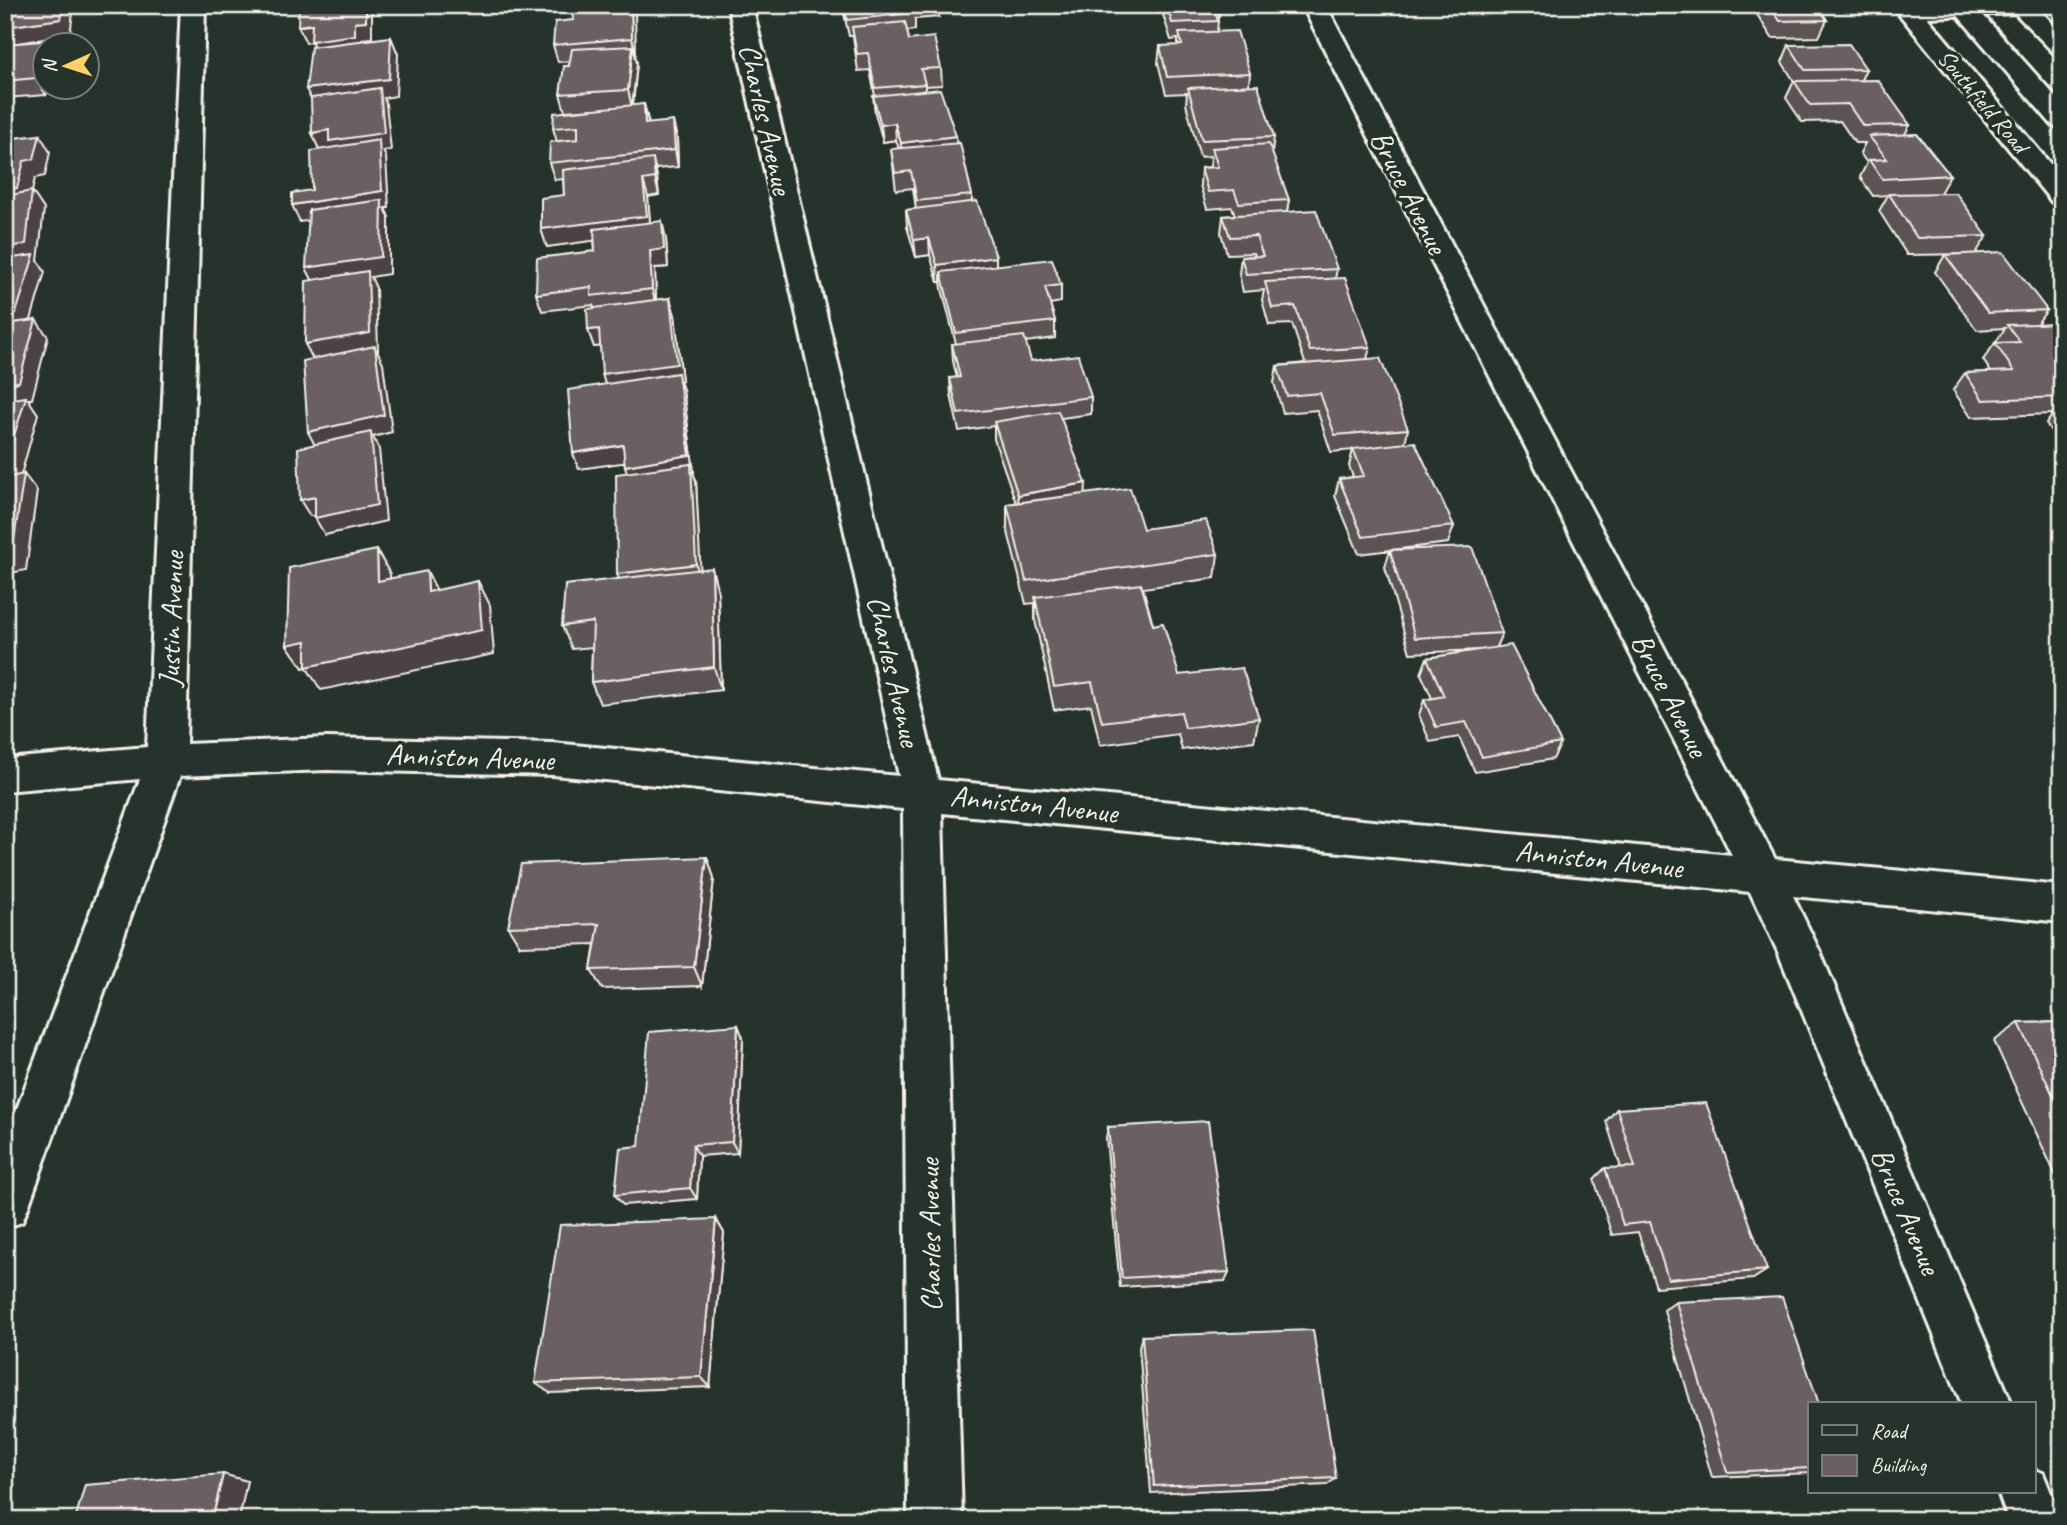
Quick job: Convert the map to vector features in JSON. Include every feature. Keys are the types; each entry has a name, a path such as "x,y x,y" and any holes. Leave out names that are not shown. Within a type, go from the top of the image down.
{"street":[{"name":"Justin Avenue","path":"5,1205 166,761 193,5"},
{"name":"Charles Avenue","path":"740,5 922,793 935,1520"},
{"name":"Bruce Avenue","path":"1314,5 1763,875 1799,952 1986,1402"},
{"path":"1906,8 2022,6 2062,47"},
{"name":"Southfield Road","path":"1906,8 2062,196"},
{"name":"Southfield Road","path":"1963,8 2062,120"},
{"name":"Anniston Avenue","path":"5,775 166,761 326,754 553,759 2062,904"},
{"path":"2025,1494 2035,1520"}],"building":[{"path":"5,5 63,5 61,19 5,27"},
{"path":"299,5 366,5 366,21 355,22 355,35 311,41 312,24 298,26"},
{"path":"573,5 631,5 632,38 553,45 555,22 573,20"},
{"path":"844,5 912,5 914,13 847,20"},
{"path":"1167,5 1213,5 1218,21 1172,23"},
{"path":"1769,5 1817,5 1827,20 1780,21"},
{"path":"905,22 909,40 934,37 941,68 921,69 925,84 875,88 868,53 857,54 852,27"},
{"path":"1237,31 1250,73 1167,77 1160,46 1182,45 1179,33"},
{"path":"391,37 389,79 306,89 311,47"},
{"path":"32,42 32,78 5,81 5,44"},
{"path":"1849,44 1866,69 1805,70 1789,45"},
{"path":"633,46 628,90 560,94 564,66 569,66 572,49"},
{"path":"1878,80 1910,125 1863,126 1848,104 1810,105 1794,81"},
{"path":"1258,85 1274,137 1202,140 1188,88"},
{"path":"380,88 384,133 329,141 329,130 312,133 311,98"},
{"path":"940,89 956,136 901,143 895,123 881,125 873,96"},
{"path":"644,104 645,124 673,121 675,150 549,163 550,142 578,139 578,126 553,128 554,113"},
{"path":"1917,134 1950,175 1882,179 1869,160 1887,159 1869,136"},
{"path":"40,135 34,159 24,161 17,188 5,190 5,139"},
{"path":"379,140 382,191 292,205 292,193 312,190 311,151"},
{"path":"960,143 972,195 917,201 911,171 895,173 891,149"},
{"path":"1269,144 1289,200 1239,203 1234,190 1208,192 1201,168 1218,167 1212,148"},
{"path":"653,159 655,178 643,180 647,216 541,229 541,198 564,195 563,170"},
{"path":"32,191 26,244 5,248 5,196"},
{"path":"1956,193 1987,236 1917,238 1889,194"},
{"path":"382,200 381,257 306,268 309,210"},
{"path":"977,201 996,257 937,265 929,238 914,240 906,210"},
{"path":"1316,210 1337,269 1246,274 1241,257 1263,256 1256,236 1230,237 1223,216"},
{"path":"662,221 664,249 650,251 652,289 591,296 591,287 536,294 537,258 595,251 594,229"},
{"path":"2003,252 2047,310 1988,313 1945,255"},
{"path":"34,255 16,313 5,314 5,259"},
{"path":"1052,259 1061,285 1045,287 1055,321 956,333 941,272"},
{"path":"368,271 370,333 305,344 306,281"},
{"path":"1345,278 1370,347 1310,351 1295,306 1272,308 1265,282"},
{"path":"670,298 677,364 602,374 599,329 588,330 587,309"},
{"path":"36,320 19,382 5,384 5,324"},
{"path":"2062,323 2062,397 1983,400 1965,373 2014,371 1995,343 2020,342 2007,325"},
{"path":"1024,336 1031,361 1078,355 1091,397 958,414 950,378 960,377 952,344"},
{"path":"375,346 384,415 308,432 303,361"},
{"path":"1380,358 1408,429 1335,435 1320,393 1287,396 1277,366"},
{"path":"678,373 690,455 625,466 623,445 573,453 568,390"},
{"path":"26,397 5,465 5,400"},
{"path":"1058,411 1086,483 1018,495 994,422"},
{"path":"371,432 377,505 315,518 315,497 300,500 298,448"},
{"path":"1415,442 1454,526 1363,537 1339,479 1364,476 1353,449"},
{"path":"691,464 696,564 617,574 616,474"},
{"path":"24,474 12,553 5,555 5,478"},
{"path":"1130,488 1143,529 1206,520 1218,554 1026,581 1007,504"},
{"path":"1472,547 1502,633 1415,638 1390,550"},
{"path":"377,550 378,581 427,571 428,592 478,581 482,630 306,667 306,641 287,645 289,568"},
{"path":"712,568 714,667 591,682 593,622 562,626 565,585"},
{"path":"1141,584 1153,625 1163,623 1179,675 1242,668 1259,718 1185,728 1181,712 1102,722 1092,682 1054,687 1035,597"},
{"path":"1511,645 1561,743 1482,757 1466,722 1436,727 1424,700 1444,696 1427,658"},
{"path":"707,857 694,967 591,970 599,924 508,927 521,864"},
{"path":"2062,1022 2062,1114 2019,1023"},
{"path":"738,1025 732,1142 693,1145 690,1188 615,1195 620,1148 639,1146 649,1032"},
{"path":"1706,1103 1767,1270 1668,1279 1650,1222 1623,1225 1605,1168 1635,1167 1617,1109"},
{"path":"1208,1121 1229,1272 1122,1278 1108,1127"},
{"path":"716,1219 701,1377 535,1383 560,1225"},
{"path":"1782,1297 1818,1402 1808,1402 1808,1468 1727,1472 1676,1302"},
{"path":"1313,1330 1336,1478 1154,1486 1142,1336"},
{"path":"223,1474 212,1520 75,1520 85,1485"}]}
